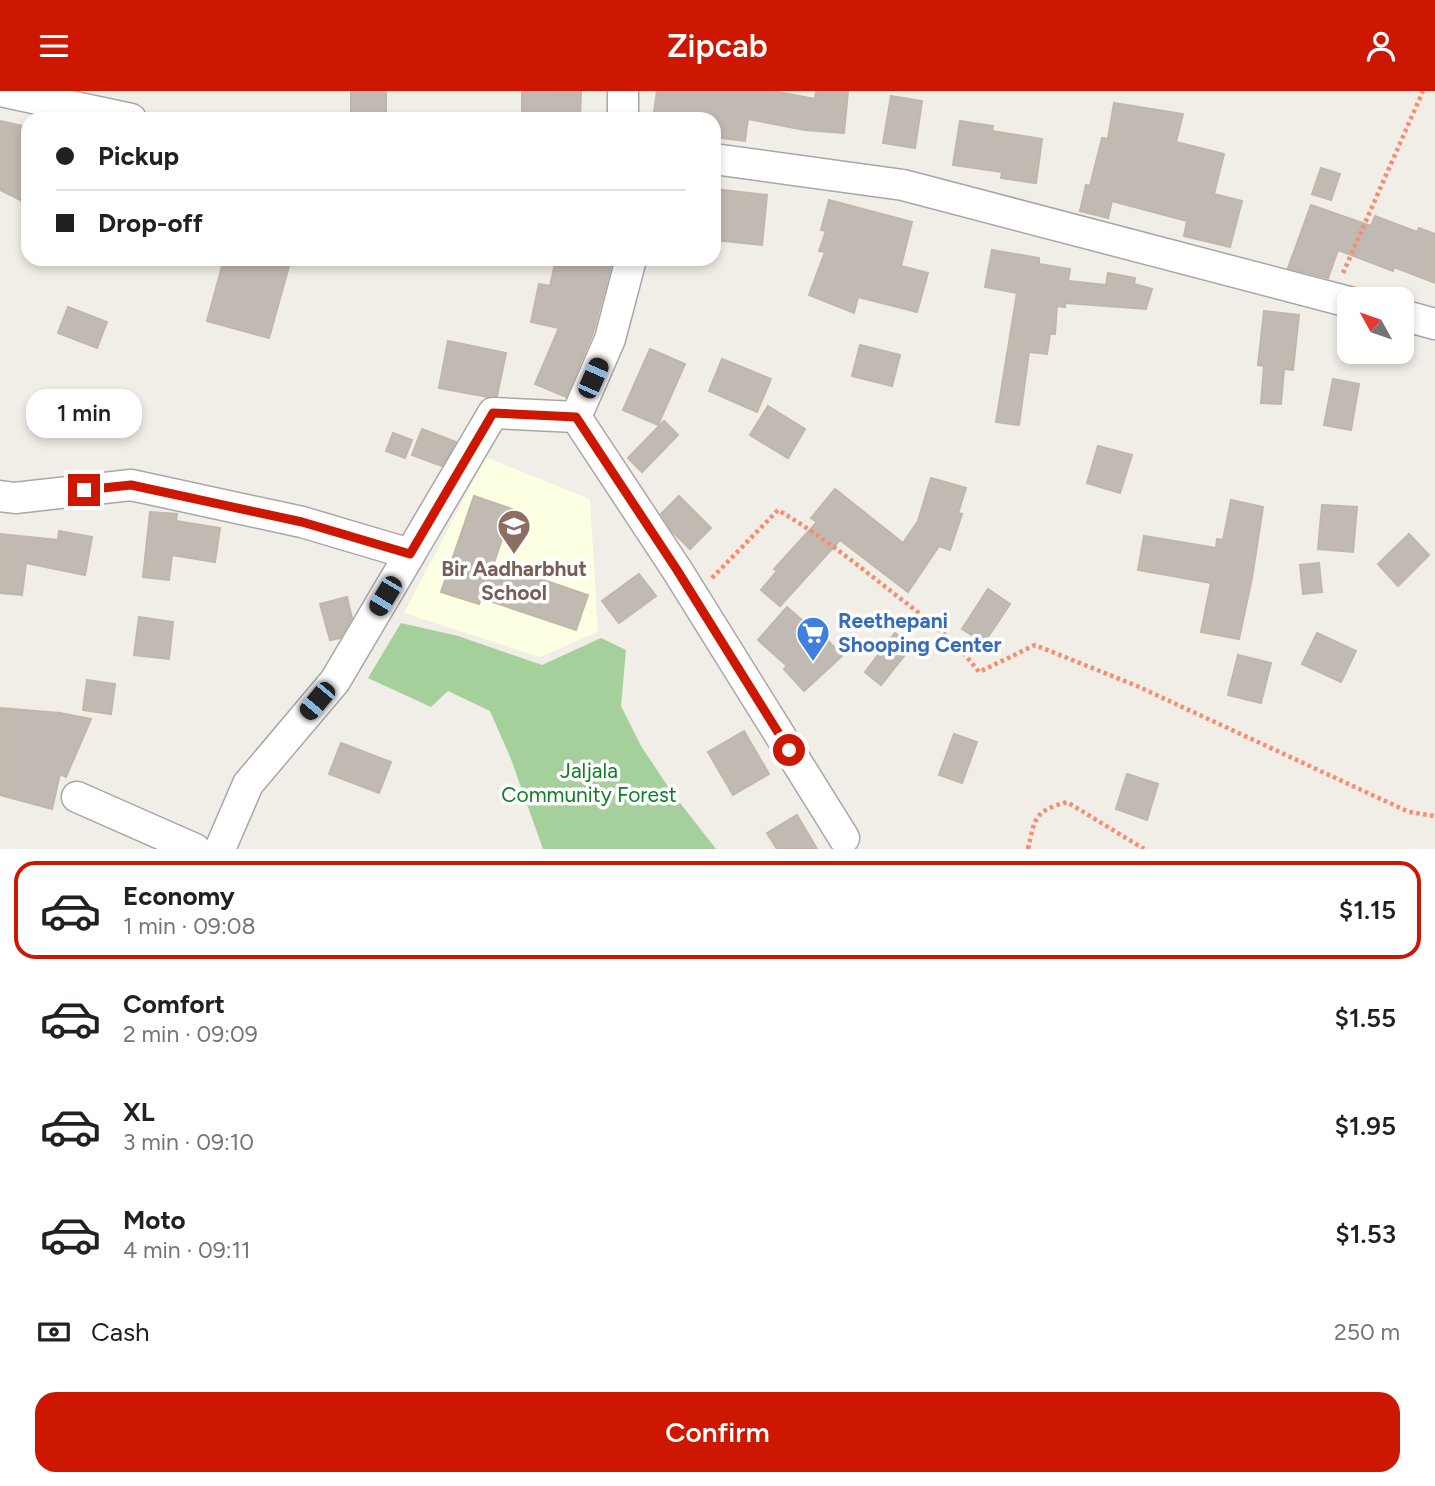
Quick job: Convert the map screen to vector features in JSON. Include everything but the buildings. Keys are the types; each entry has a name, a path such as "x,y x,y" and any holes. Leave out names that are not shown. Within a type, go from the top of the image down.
{"street":[{"path":"0,91 98,112"},
{"path":"623,91 623,112"},
{"path":"721,160 903,185 1337,298"},
{"path":"576,417 610,339 629,266"},
{"path":"1414,319 1435,324"},
{"path":"220,849 248,784 335,681 493,413 576,417"},
{"path":"576,417 694,596 844,838"},
{"path":"0,495 15,498 131,485 302,522 410,554"},
{"path":"77,797 195,849"}],"path":[{"path":"1346,287 1423,91"},
{"path":"694,596 778,510 817,532 914,610 961,648 979,672 1035,645 1137,686 1409,812 1435,816"},
{"path":"1028,849 1035,821 1046,807 1067,802 1144,849"}],"shaded area":[{"name":"Bir Aadharbhut School","path":"486,457 590,499 598,632 540,657 404,613"}],"green space":[{"name":"Jaljala Community Forest","path":"401,623 458,636 542,665 601,638 626,650 621,706 641,746 673,794 716,849 543,849 511,759 490,711 448,691 431,707 368,678"}],"place":[{"name":"Bir Aadharbhut School","path":"514,556"},
{"name":"Reethepani Shooping Center","path":"813,663"}],"route":[{"path":"84,490 131,485 302,522 410,554 493,413 576,417 677,570 789,750"}]}
